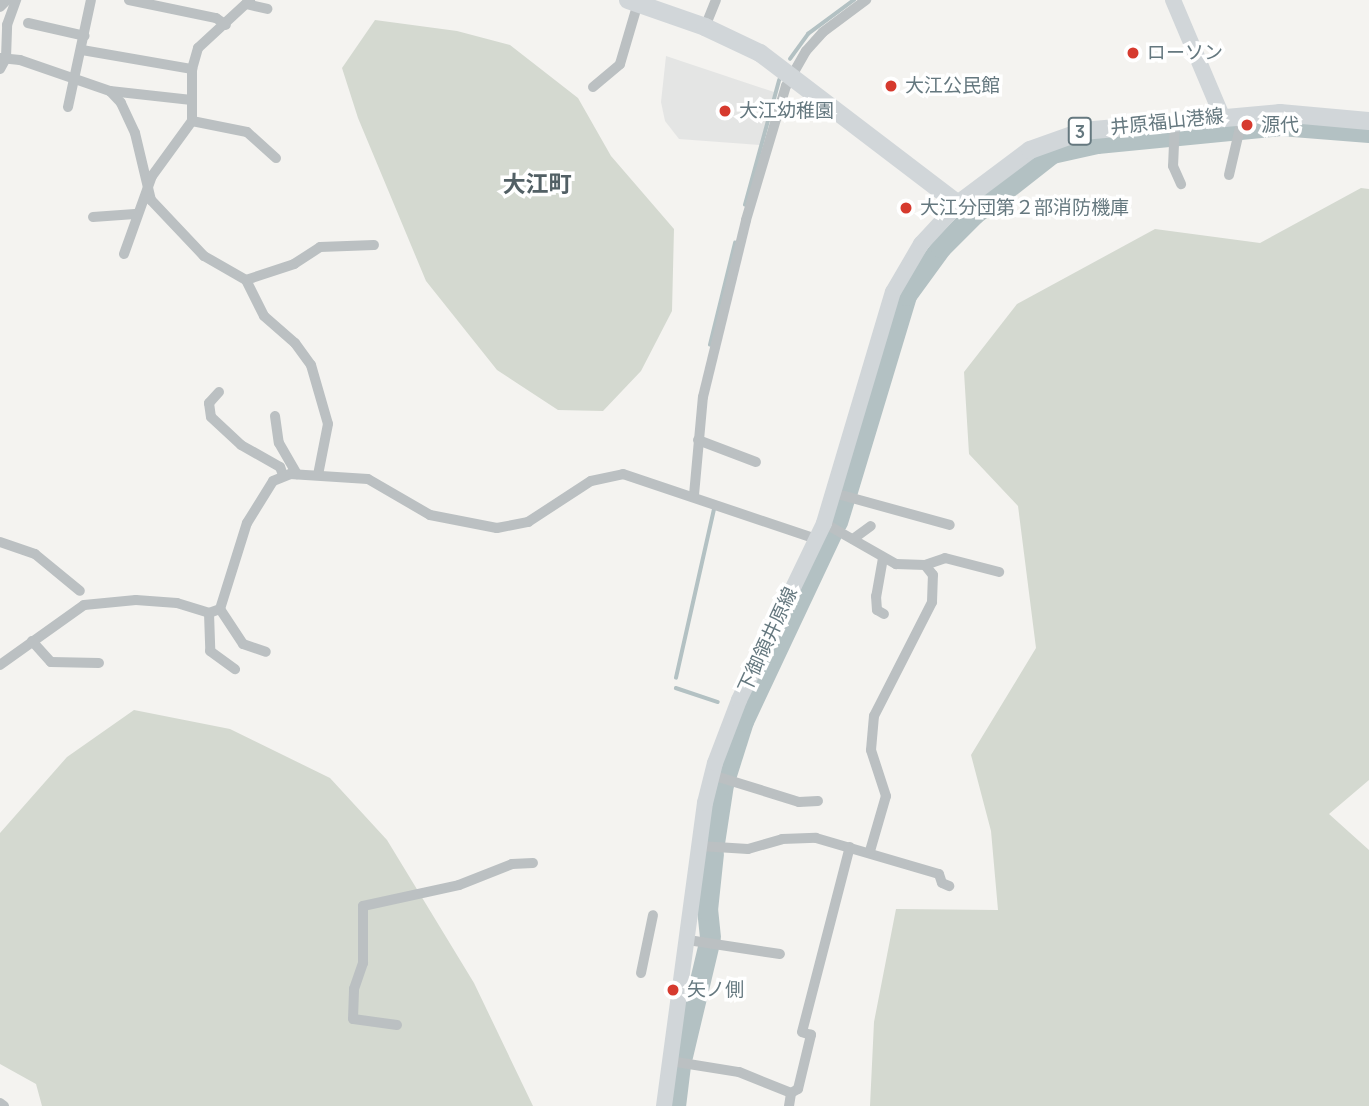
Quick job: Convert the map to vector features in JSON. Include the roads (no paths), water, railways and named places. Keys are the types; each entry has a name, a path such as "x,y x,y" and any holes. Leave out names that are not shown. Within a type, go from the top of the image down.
{"main road":[{"path":"1173,0 1222,116"},
{"path":"633,1 705,27 760,53 958,204"},
{"name":"井原福山港線","path":"958,204 1005,166 1051,140 1083,131 1174,132 1222,116 1241,125 1280,113 1369,121"},
{"name":"下御領井原線","path":"664,1106 700,846 720,777 728,725 824,523 893,292 921,244 958,204"}],"street":[{"path":"0,7 7,0"},
{"path":"0,69 7,25 16,0"},
{"path":"68,107 78,79 91,0"},
{"path":"129,0 152,2 216,18 226,25"},
{"path":"705,27 716,0"},
{"path":"694,495 698,440 725,299 791,75 823,32 866,0"},
{"path":"593,88 620,64 633,1"},
{"path":"124,254 135,214 148,186 192,121 192,69 201,44 226,25 248,2 267,9"},
{"path":"28,23 85,36"},
{"path":"82,50 192,69"},
{"path":"3,58 110,91 192,100"},
{"path":"110,91 121,103 135,133 151,200 204,256 246,280 264,316 295,342 311,365 328,424 318,475"},
{"path":"192,121 247,132 276,158"},
{"path":"1229,175 1241,125"},
{"path":"1174,132 1173,166 1181,184"},
{"path":"93,217 135,214"},
{"path":"246,280 294,264 320,247 374,245"},
{"path":"219,392 209,403 211,418 241,445 280,467 283,475"},
{"path":"275,416 279,443 297,474"},
{"path":"698,440 756,462"},
{"path":"235,668 210,651 214,611 247,523 273,481 283,475 369,479 430,515 497,528 540,516 591,481 610,474 634,476 816,539"},
{"path":"834,493 950,525"},
{"path":"824,523 896,564 925,565 945,558 999,572"},
{"path":"853,539 871,526"},
{"path":"0,542 35,554 80,591"},
{"path":"883,558 876,596 877,610 884,614"},
{"path":"870,851 886,796 871,750 872,725 883,695 932,602 933,575 925,565"},
{"path":"0,665 84,605 102,601 177,603 214,611 243,644 266,652"},
{"path":"32,641 51,662 99,663"},
{"path":"720,777 799,802 818,801"},
{"path":"700,846 748,849 782,839 816,838 870,851 939,874 942,883 949,886"},
{"path":"791,1093 798,1089 811,1035 802,1032 850,847"},
{"path":"397,1025 353,1019 354,989 363,963 363,906 459,886 512,864 533,863"},
{"path":"641,974 653,915"},
{"path":"688,940 780,954"},
{"path":"670,1061 739,1072 791,1093"},
{"path":"789,1106 791,1093"}],"waterway":[{"path":"790,59 808,34 854,0"},
{"path":"745,205 779,81"},
{"path":"847,491 906,295 941,247 974,214 1052,153 1097,143 1280,125 1369,132"},
{"path":"710,345 735,243"},
{"path":"837,522 844,499"},
{"path":"676,678 714,509"},
{"path":"714,843 723,784 743,721 832,532"},
{"path":"676,688 718,702"},
{"path":"710,937 707,910 713,853"},
{"path":"682,1056 708,947"},
{"path":"675,1106 680,1068"}],"place":[{"name":"ローソン","path":"1133,53"},
{"name":"大江公民館","path":"891,86"},
{"name":"大江幼稚園","path":"725,111"},
{"name":"源代","path":"1247,125"},
{"name":"大江分団第２部消防機庫","path":"906,208"},
{"name":"矢ノ側","path":"673,990"}],"district":[{"name":"大江町","path":"537,183"}]}
